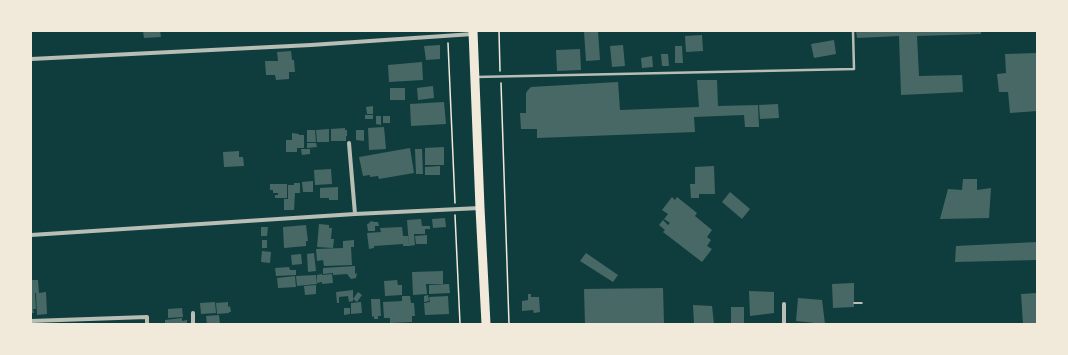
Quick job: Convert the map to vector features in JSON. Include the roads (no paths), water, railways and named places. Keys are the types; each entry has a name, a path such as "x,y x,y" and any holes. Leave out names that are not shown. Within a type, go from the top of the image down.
{"highway":[{"path":"473,33 486,324"}],"street":[{"path":"31,58 311,45 473,33"},
{"path":"349,143 355,214"},
{"path":"31,235 355,214 480,208"},
{"path":"784,304 784,324"},
{"path":"193,313 193,324"},
{"path":"31,322 147,317 147,324"}],"lane":[{"path":"476,77 854,69 853,31"}]}
